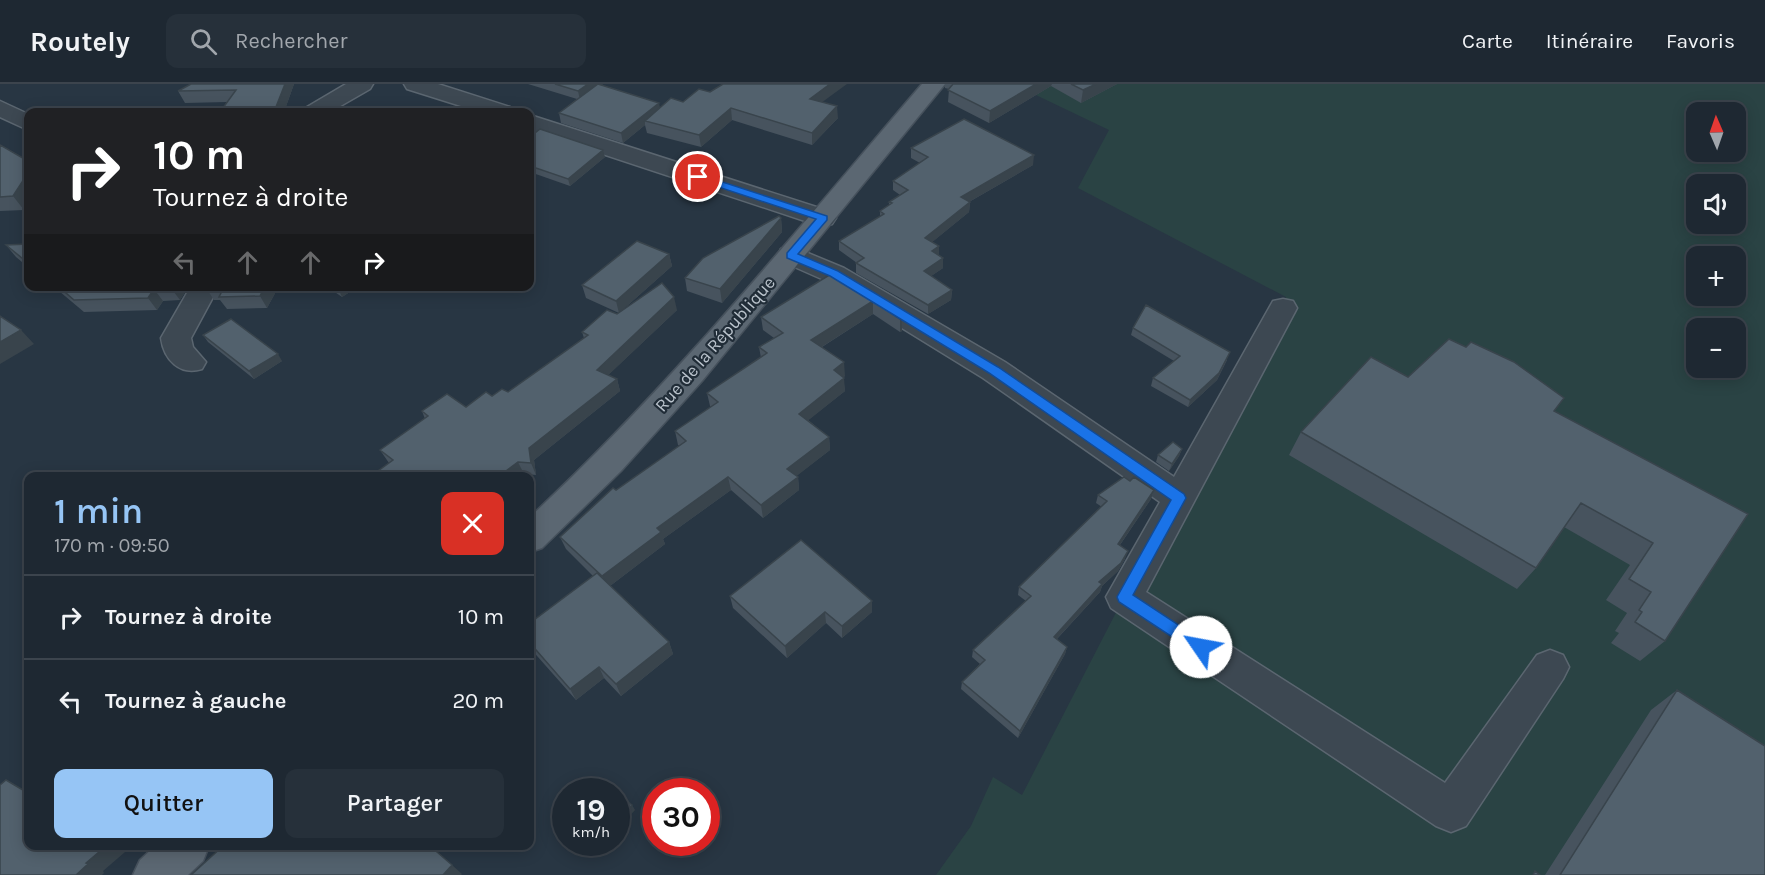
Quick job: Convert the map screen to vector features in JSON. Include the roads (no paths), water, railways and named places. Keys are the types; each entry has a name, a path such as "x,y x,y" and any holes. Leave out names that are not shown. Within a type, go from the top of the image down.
{"main road":[{"name":"Rue de la République","path":"534,534 610,462 664,404 934,84"},
{"path":"155,875 183,850"}],"street":[{"path":"322,108 362,84"},
{"path":"415,84 490,108"},
{"path":"0,108 24,121"},
{"path":"534,123 823,218"},
{"path":"791,255 834,274 994,370 1179,498"},
{"path":"191,362 177,348 176,338 203,291"},
{"path":"1283,308 1124,597 1451,811 1550,667"}]}
